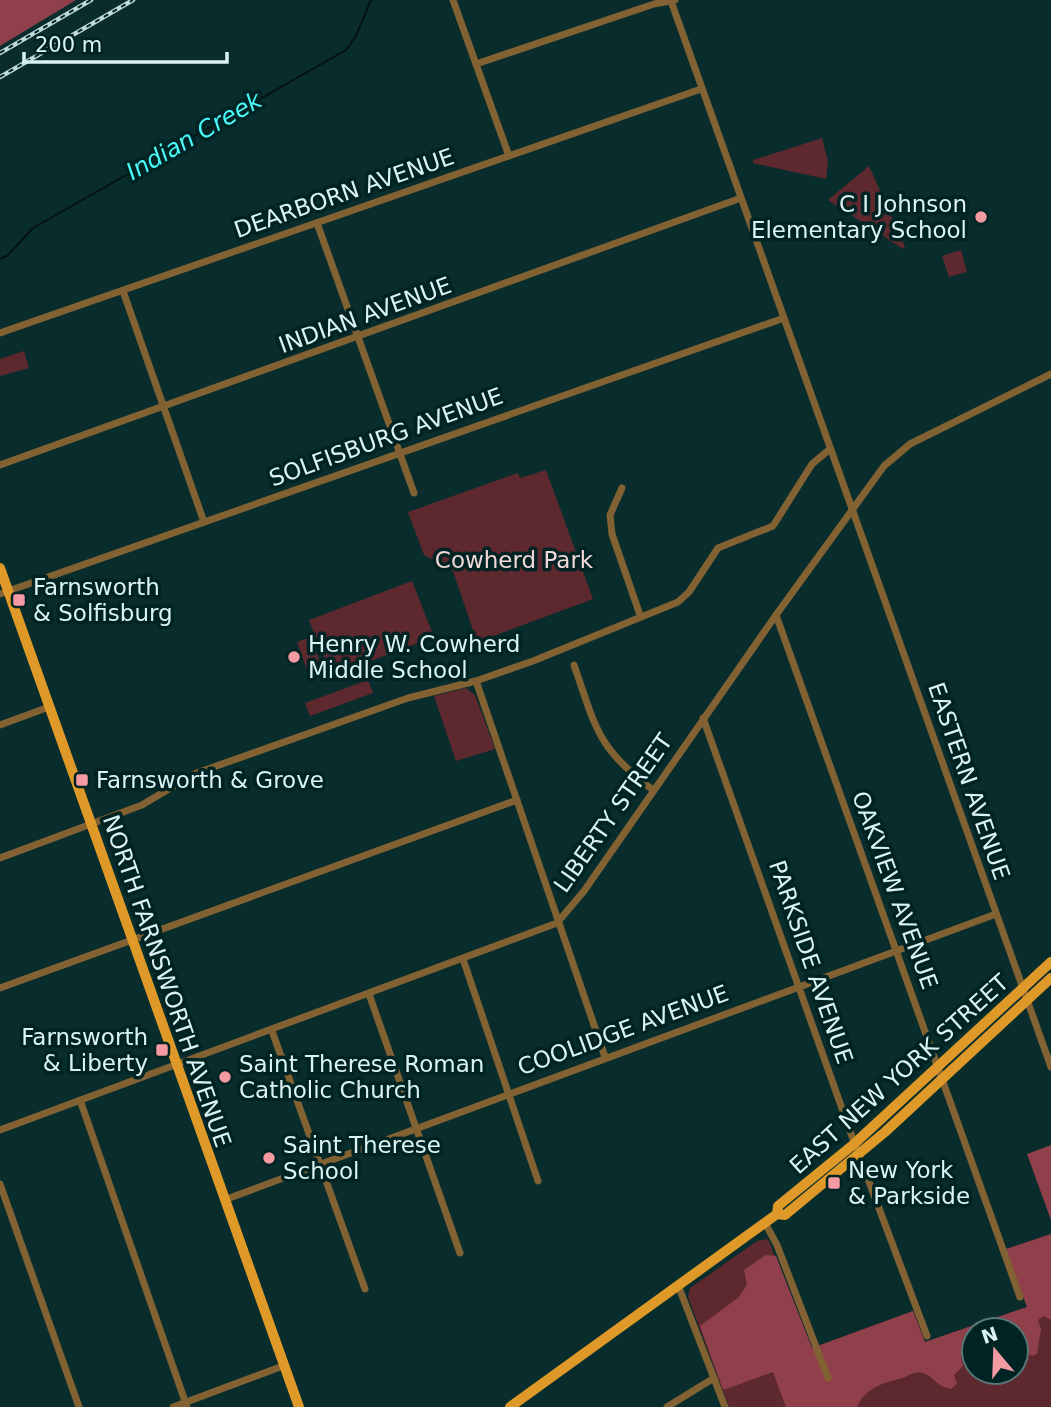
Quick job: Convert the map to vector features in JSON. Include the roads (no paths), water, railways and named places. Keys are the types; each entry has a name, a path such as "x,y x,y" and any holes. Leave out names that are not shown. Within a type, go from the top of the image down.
{"main road":[{"name":"NORTH FARNSWORTH AVENUE","path":"0,568 4,592 49,707 299,1407"},
{"name":"EAST NEW YORK STREET","path":"777,1214 778,1206 854,1144 1051,962"},
{"name":"EAST NEW YORK STREET","path":"510,1407 777,1214 785,1215 859,1155 1051,978"}],"street":[{"path":"453,0 509,156"},
{"path":"476,64 654,4 673,1"},
{"name":"EASTERN AVENUE","path":"673,1 701,89 1051,1067"},
{"name":"DEARBORN AVENUE","path":"0,333 701,89"},
{"name":"INDIAN AVENUE","path":"0,464 358,338 741,198"},
{"path":"317,223 414,493"},
{"path":"123,291 204,522"},
{"name":"SOLFISBURG AVENUE","path":"4,592 785,318"},
{"name":"LIBERTY STREET","path":"0,1130 272,1031 557,922 583,891 876,474 901,450 1051,373"},
{"path":"0,858 92,826 142,805 194,775 408,698 476,681 588,640 640,615 678,602 689,592 718,548 773,526 812,464 830,449"},
{"path":"622,488 610,516 612,534 640,615"},
{"name":"OAKVIEW AVENUE","path":"776,615 1020,1297"},
{"path":"574,665 594,724 607,749 653,790"},
{"path":"476,681 605,1057"},
{"path":"0,725 49,707"},
{"name":"PARKSIDE AVENUE","path":"703,718 854,1144 927,1336"},
{"path":"0,988 517,800"},
{"name":"COOLIDGE AVENUE","path":"224,1200 996,914"},
{"path":"463,959 538,1181"},
{"path":"369,994 460,1253"},
{"path":"272,1031 365,1289"},
{"path":"80,1100 187,1405"},
{"path":"0,1184 79,1407"},
{"path":"765,1223 777,1245 828,1378"},
{"path":"678,1285 725,1407"},
{"path":"173,1407 187,1405 284,1366"},
{"path":"667,1407 715,1378"}],"waterway":[{"name":"Indian Creek","path":"0,259 8,255 33,228 346,50 356,36 371,0"}],"railway":[{"path":"0,53 91,0"},
{"path":"0,77 133,0"}],"place":[{"name":"C I Johnson Elementary School","path":"981,217"},
{"name":"Farnsworth & Solfisburg","path":"19,600"},
{"name":"Henry W. Cowherd Middle School","path":"294,657"},
{"name":"Farnsworth & Grove","path":"82,780"},
{"name":"Farnsworth & Liberty","path":"162,1050"},
{"name":"Saint Therese Roman Catholic Church","path":"225,1077"},
{"name":"Saint Therese School","path":"269,1158"},
{"name":"New York & Parkside","path":"834,1183"}],"park label":[{"name":"Cowherd Park","path":"514,560"}]}
